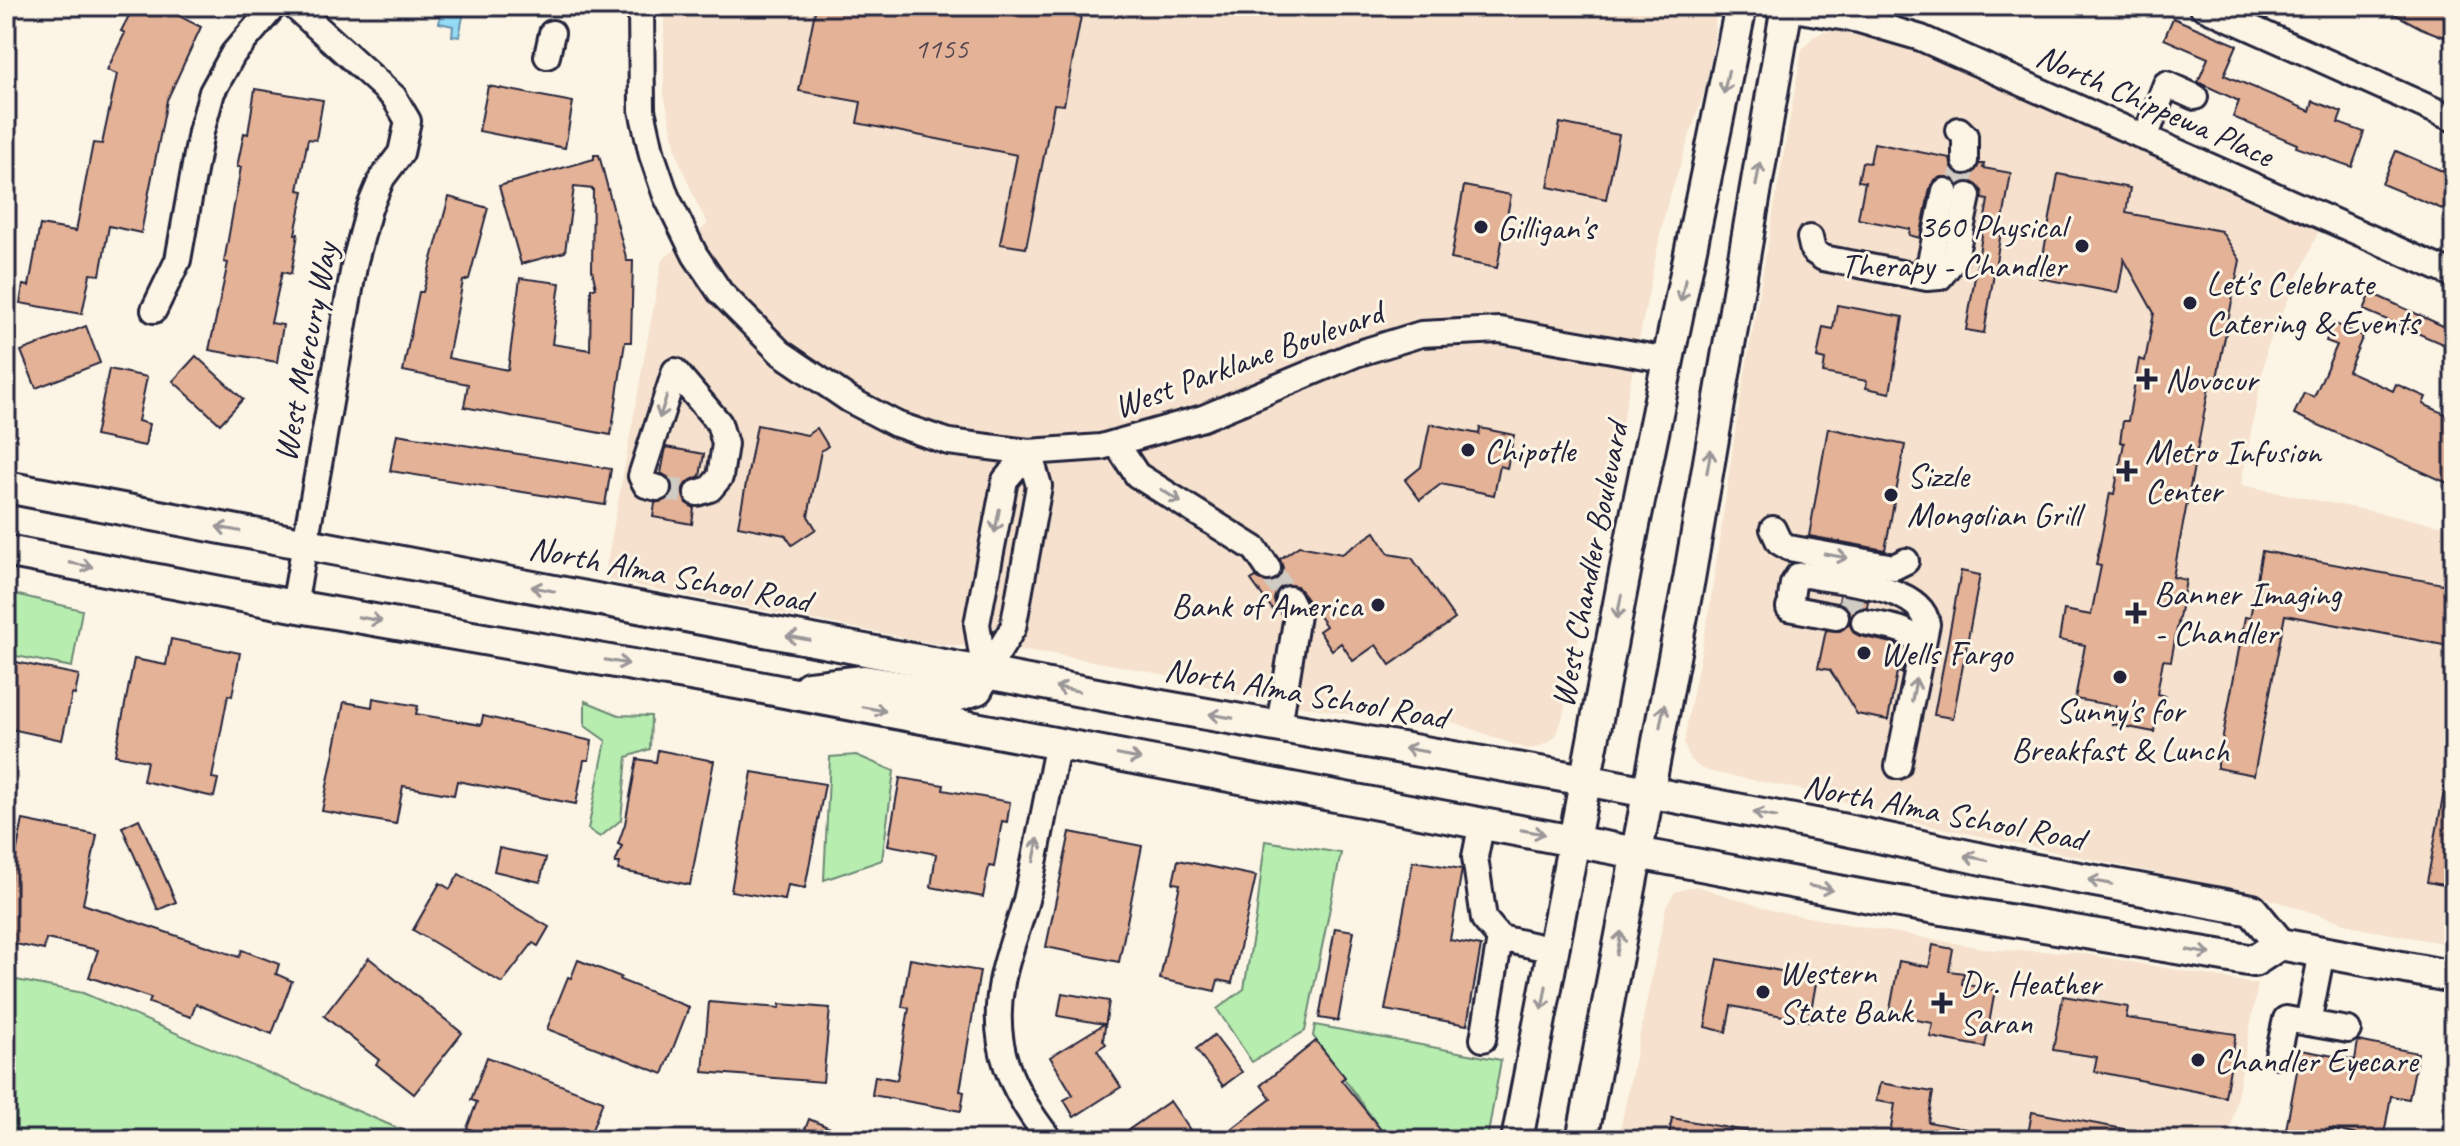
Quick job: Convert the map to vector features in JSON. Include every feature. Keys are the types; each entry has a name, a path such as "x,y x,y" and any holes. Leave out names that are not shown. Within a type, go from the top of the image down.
{"main road":[{"name":"West Chandler Boulevard","path":"1517,1140 1573,839 1741,6"},
{"path":"1582,1140 1689,579 1783,7"},
{"name":"North Alma School Road","path":"6,487 985,674 1585,780 2252,910 2280,944"},
{"path":"6,551 294,606 775,690 1870,897 2254,961 2280,944 2454,977"},
{"path":"775,690 864,681 956,696 977,689 985,674"}],"street":[{"path":"154,310 178,260 201,132 212,92 233,54 274,6"},
{"name":"West Mercury Way","path":"294,6 394,97 408,121 401,153 382,178 369,209 355,261 294,606"},
{"name":"West Parklane Boulevard","path":"641,6 642,110 652,155 666,196 695,255 720,292 781,353 850,400 896,424 949,442 1029,452 1101,447 1203,418 1356,354 1421,334 1500,330 1668,360"},
{"path":"2202,6 2454,119"},
{"name":"North Chippewa Place","path":"1783,7 1859,20 1921,38 2454,275"},
{"path":"2145,138 2166,84 2195,97"},
{"path":"1962,133 1964,161"},
{"path":"1810,238 1813,251 1823,258 1926,277 1957,194"},
{"path":"658,488 646,485 641,476 675,371 719,423 725,444 720,477 715,486 697,493"},
{"path":"1116,443 1137,475 1255,549 1268,568"},
{"path":"985,674 1013,628 1039,486 1029,452"},
{"path":"985,674 977,624 1002,495 1005,480 1029,452"},
{"path":"1773,529 1779,542 1789,548 1894,567 1906,561"},
{"path":"1838,607 1791,598 1798,576 1899,593 1915,602 1926,616 1898,766"},
{"path":"1279,726 1297,615 1289,599"},
{"path":"1866,613 1919,641 1924,637"},
{"path":"1050,1140 1028,1112 1008,1075 998,1033 1002,982 1021,918 1058,743"},
{"path":"1482,822 1475,857 1484,919 1500,938 1553,950"},
{"path":"1483,1039 1500,938"},
{"path":"2308,1023 2322,952"},
{"path":"2278,1055 2286,1019 2348,1030"}],"shaded area":[{"path":"664,6 1716,6 1714,42 1705,89 1665,211 1557,734 1551,741 1526,749 1456,723 1392,711 1348,714 1236,694 1147,671 1048,653 937,644 604,579 662,260 708,224 678,158 664,95"},
{"path":"1834,31 1891,41 1921,53 2320,228 2267,348 2241,485 2454,528 2454,945 2363,929 2251,893 1899,819 1809,791 1711,772 1690,759 1684,744 1687,723 1709,612 1737,419 1802,49 1813,37"},
{"path":"1696,886 1774,911 1993,950 2073,952 2258,984 2229,1140 1618,1140 1666,907 1675,892"}],"green space":[{"path":"6,592 82,610 72,667 6,654"},
{"path":"585,701 619,715 651,716 650,749 627,757 621,820 600,837 588,829 606,741 585,726"},
{"path":"856,755 894,771 882,860 824,880 830,757"},
{"path":"1265,841 1341,853 1305,1031 1252,1062 1217,1009 1244,989"},
{"path":"6,978 83,993 425,1140 6,1140"},
{"path":"1315,1025 1501,1060 1487,1140 1376,1140 1384,1134 1313,1036"}],"water":[{"path":"442,6 465,6 459,37 452,36 453,26 439,23"}],"building":[{"path":"134,6 160,6 201,27 167,100 141,233 109,226 100,275 90,274 82,314 20,303 23,285 29,286 40,225 76,231 93,143 102,144 117,74 107,70"},
{"path":"816,6 1083,6 1064,105 1054,104 1026,248 1000,244 1017,155 857,123 861,102 799,91"},
{"path":"2380,6 2454,6 2454,41 2421,28"},
{"path":"2173,18 2237,45 2224,75 2310,111 2313,101 2342,112 2338,123 2364,132 2352,167 2296,147 2297,144 2233,117 2239,101 2198,82 2208,58 2164,39"},
{"path":"488,86 573,102 565,148 479,131"},
{"path":"255,89 323,100 316,140 308,139 298,190 304,191 291,274 282,272 271,323 283,325 277,362 209,350 228,263 224,262 241,167 237,167 244,133 248,134"},
{"path":"1560,123 1619,135 1606,199 1548,187"},
{"path":"1874,143 1950,158 1952,169 1964,176 1973,174 1979,164 1984,164 1983,168 2011,173 1984,333 1966,330 1988,200 1983,199 1982,191 1972,182 1958,185 1949,177 1941,177 1934,180 1930,188 1920,238 1909,235 1910,229 1858,219 1865,182 1858,181 1862,162 1870,163"},
{"path":"2396,151 2454,176 2454,214 2382,184"},
{"path":"594,155 599,155 627,261 633,261 631,342 625,342 611,435 464,407 468,384 403,371 419,292 423,292 449,197 488,208 469,279 463,281 448,358 508,370 520,278 560,283 552,344 590,350 591,288 596,288 592,270 593,189 574,187 565,252 521,264 499,186 594,159"},
{"path":"2058,174 2130,188 2126,213 2221,231 2240,260 2216,383 2210,382 2173,577 2186,580 2171,661 2163,660 2157,694 2165,696 2154,732 2112,724 2116,706 2075,699 2085,645 2059,640 2064,610 2091,615 2101,566 2096,565 2110,493 2114,494 2124,443 2120,442 2123,421 2128,421 2139,359 2145,361 2154,313 2124,259 2118,293 2039,278"},
{"name":"Gilligan's","path":"1464,186 1511,195 1497,268 1451,259"},
{"path":"2371,293 2454,331 2454,349 2364,310"},
{"path":"1837,305 1903,317 1890,393 1866,388 1867,381 1823,373 1825,360 1817,358 1823,327 1833,329"},
{"path":"2333,323 2363,336 2348,371 2393,391 2396,384 2426,397 2423,404 2454,418 2454,486 2294,414 2304,393 2314,397 2337,345 2326,341"},
{"path":"86,326 100,363 36,388 21,351"},
{"path":"196,356 243,399 220,424 173,381"},
{"path":"109,369 147,377 138,421 149,424 145,446 95,436"},
{"name":"Chipotle","path":"1430,424 1479,434 1480,428 1514,435 1507,468 1500,466 1494,495 1441,484 1420,500 1405,480 1421,467"},
{"path":"757,425 807,435 817,428 828,446 821,451 808,516 816,529 792,545 785,535 738,526"},
{"path":"1828,428 1905,445 1885,550 1809,536"},
{"path":"397,434 611,469 605,505 390,471"},
{"path":"666,447 704,454 700,476 687,482 682,490 686,503 694,508 692,524 653,517 655,503 668,499 673,491 669,478 661,473"},
{"name":"Bank of America","path":"1375,532 1389,554 1412,558 1455,619 1390,665 1376,645 1353,661 1341,643 1332,650 1319,631 1326,626 1297,586 1283,585 1277,590 1274,599 1276,608 1273,610 1251,580 1256,577 1268,583 1277,580 1283,568 1280,559 1299,546 1342,554"},
{"path":"2262,551 2454,586 2454,647 2285,615 2254,775 2217,768 2245,617 2250,618"},
{"path":"1961,571 1980,575 1953,718 1934,715"},
{"path":"1840,595 1868,601 1867,607 1859,608 1851,616 1846,606 1839,602"},
{"name":"Wells Fargo","path":"1849,623 1854,633 1860,636 1893,643 1906,651 1902,673 1897,672 1888,720 1857,714 1830,670 1818,668 1826,630 1840,631"},
{"path":"171,639 240,653 232,696 228,695 212,778 218,779 214,797 143,781 147,761 115,755 134,659 166,665"},
{"path":"6,660 79,675 62,740 6,728"},
{"path":"373,698 418,706 416,714 481,725 483,716 592,741 589,760 584,760 576,804 457,781 454,795 403,786 396,824 322,811 344,702 372,707"},
{"path":"658,750 714,761 690,885 618,870 620,863 615,863 622,846 618,844 625,824 637,759 656,762"},
{"path":"752,772 825,784 805,888 788,885 785,900 731,891"},
{"path":"900,778 944,785 943,790 1010,802 1007,822 1002,821 994,867 989,866 983,897 931,887 936,854 888,845"},
{"path":"2445,786 2454,787 2454,887 2427,882"},
{"path":"139,819 176,902 158,910 122,827"},
{"path":"23,820 97,835 83,904 239,957 242,950 279,964 276,974 292,981 272,1034 196,1004 191,1017 149,1003 151,998 89,977 98,950 46,939 44,950 6,942 6,901"},
{"path":"1070,832 1142,846 1119,962 1046,947"},
{"path":"499,848 546,858 540,882 494,871"},
{"path":"1178,860 1256,876 1232,983 1218,980 1215,991 1160,979 1180,884 1173,883"},
{"path":"1413,861 1462,869 1450,940 1481,946 1467,1025 1385,1010"},
{"path":"459,874 549,927 538,946 533,943 502,983 413,930 440,883 450,889"},
{"path":"1335,928 1354,931 1338,1021 1319,1018"},
{"name":"Dr. Heather Saran","path":"1933,945 1953,949 1949,971 1964,973 1962,984 1995,990 1985,1047 1930,1037 1933,1023 1889,1015 1899,961 1929,967"},
{"path":"369,958 462,1033 414,1094 376,1064 379,1060 324,1016"},
{"path":"910,959 980,971 960,1091 964,1092 961,1111 872,1095 875,1076 897,1080 909,1008 902,1007"},
{"name":"Western State Bank","path":"1718,959 1817,978 1809,1021 1731,1006 1726,1032 1705,1027"},
{"path":"578,960 689,1007 663,1074 547,1029"},
{"path":"1062,993 1109,1001 1103,1040 1106,1044 1097,1050 1121,1087 1074,1117 1064,1100 1073,1095 1050,1057 1104,1024 1058,1016"},
{"path":"2063,996 2128,1007 2126,1018 2236,1034 2225,1097 2094,1071 2097,1057 2053,1050"},
{"path":"709,1002 780,1008 780,1004 830,1008 823,1082 703,1072"},
{"path":"1214,1035 1242,1072 1223,1086 1196,1049"},
{"path":"1316,1041 1345,1077 1341,1080 1381,1130 1368,1140 1217,1140 1271,1099 1261,1085"},
{"path":"2358,1041 2418,1053 2409,1099 2391,1096 2383,1140 2330,1129 2328,1140 2284,1140 2301,1050 2355,1060"},
{"path":"487,1057 603,1101 588,1140 498,1140 467,1128 477,1102 471,1100"},
{"path":"1880,1083 1933,1092 1928,1122 1977,1131 1976,1140 1889,1140 1895,1104 1876,1101"},
{"path":"1170,1101 1197,1140 1114,1140"},
{"path":"2032,1112 2135,1131 2134,1140 2027,1140"},
{"path":"1672,1118 1746,1131 1745,1140 1668,1140"},
{"path":"809,1119 858,1140 801,1140"}],"tunnel":[{"path":"1957,194 1965,161"},
{"path":"658,488 697,493"},
{"path":"1268,568 1289,599"},
{"path":"1840,597 1868,602"}],"place":[{"name":"Gilligan's","path":"1481,227"},
{"name":"360 Physical Therapy - Chandler","path":"2082,246"},
{"name":"Let's Celebrate Catering & Events","path":"2190,303"},
{"name":"Novocur","path":"2147,379"},
{"name":"Chipotle","path":"1468,450"},
{"name":"Metro Infusion Center","path":"2127,471"},
{"name":"Sizzle Mongolian Grill","path":"1891,495"},
{"name":"Bank of America","path":"1378,605"},
{"name":"Banner Imaging - Chandler","path":"2136,613"},
{"name":"Wells Fargo","path":"1864,653"},
{"name":"Sunny's for Breakfast & Lunch","path":"2120,677"},
{"name":"Western State Bank","path":"1763,992"},
{"name":"Dr. Heather Saran","path":"1942,1003"},
{"name":"Chandler Eyecare","path":"2198,1060"}]}
